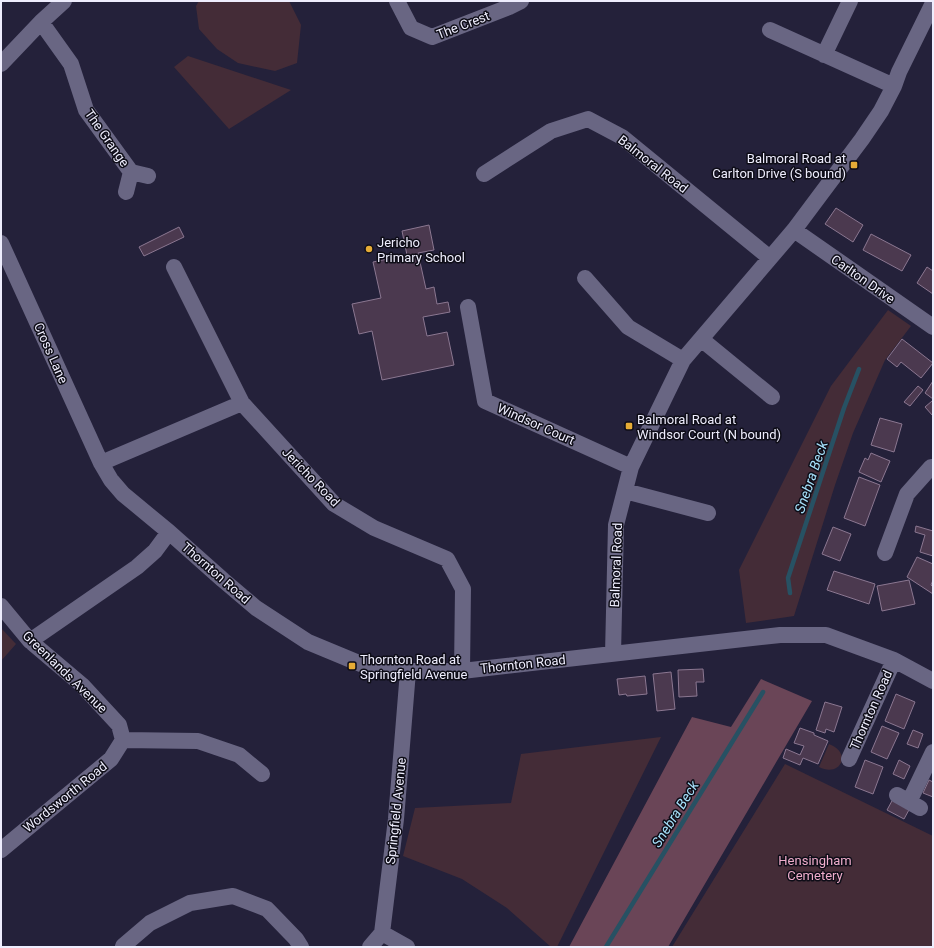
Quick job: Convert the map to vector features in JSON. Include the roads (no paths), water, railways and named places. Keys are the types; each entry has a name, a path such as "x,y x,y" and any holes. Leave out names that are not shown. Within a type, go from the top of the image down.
{"street":[{"path":"1,64 41,22 64,1"},
{"name":"The Crest","path":"397,1 411,28 432,37 521,1"},
{"path":"824,55 850,1"},
{"name":"Balmoral Road","path":"613,654 616,525 631,467 683,360 794,230 862,139 881,111 894,86 899,72 933,2"},
{"name":"The Grange","path":"41,22 71,64 86,110 131,172 126,192"},
{"path":"770,30 894,86"},
{"name":"Balmoral Road","path":"484,174 552,131 588,119 622,137 770,258"},
{"path":"131,172 148,176"},
{"name":"Carlton Drive","path":"794,230 933,327"},
{"name":"Cross Lane","path":"1,243 101,463"},
{"name":"Jericho Road","path":"174,267 242,403 334,504 374,528 447,559 463,589 462,671"},
{"path":"585,278 628,327 683,360"},
{"name":"Windsor Court","path":"468,307 485,401 631,467"},
{"path":"702,339 772,397"},
{"path":"101,463 242,403"},
{"name":"Thornton Road","path":"101,463 111,480 123,494 256,608 308,642 361,664 408,671 462,671 780,635 826,635 894,660 933,681"},
{"path":"884,553 907,494 931,467 933,467"},
{"path":"625,492 708,513"},
{"path":"30,641 137,567 154,551 169,532"},
{"name":"Greenlands Avenue","path":"1,606 30,641 82,685 119,725 123,740"},
{"name":"Thornton Road","path":"848,750 894,660"},
{"name":"Springfield Avenue","path":"382,934 396,819 408,671"},
{"path":"123,740 198,741 239,755 262,774"},
{"name":"Wordsworth Road","path":"1,850 111,759 123,740"},
{"path":"909,802 933,752"},
{"path":"123,946 150,923 190,903 233,896 267,909 296,939 301,947"},
{"path":"370,947 382,934 407,947"}],"waterway":[{"name":"Snebra Beck","path":"790,593 788,578 844,408 859,369"},
{"name":"Snebra Beck","path":"606,947 763,692"}],"place":[{"name":"Balmoral Road at Carlton Drive (S bound)","path":"854,165"},
{"name":"Jericho Primary School","path":"369,249"},
{"name":"Balmoral Road at Windsor Court (N bound)","path":"629,426"},
{"name":"Thornton Road at Springfield Avenue","path":"352,666"}],"park label":[{"name":"Hensingham Cemetery","path":"815,868"}]}
